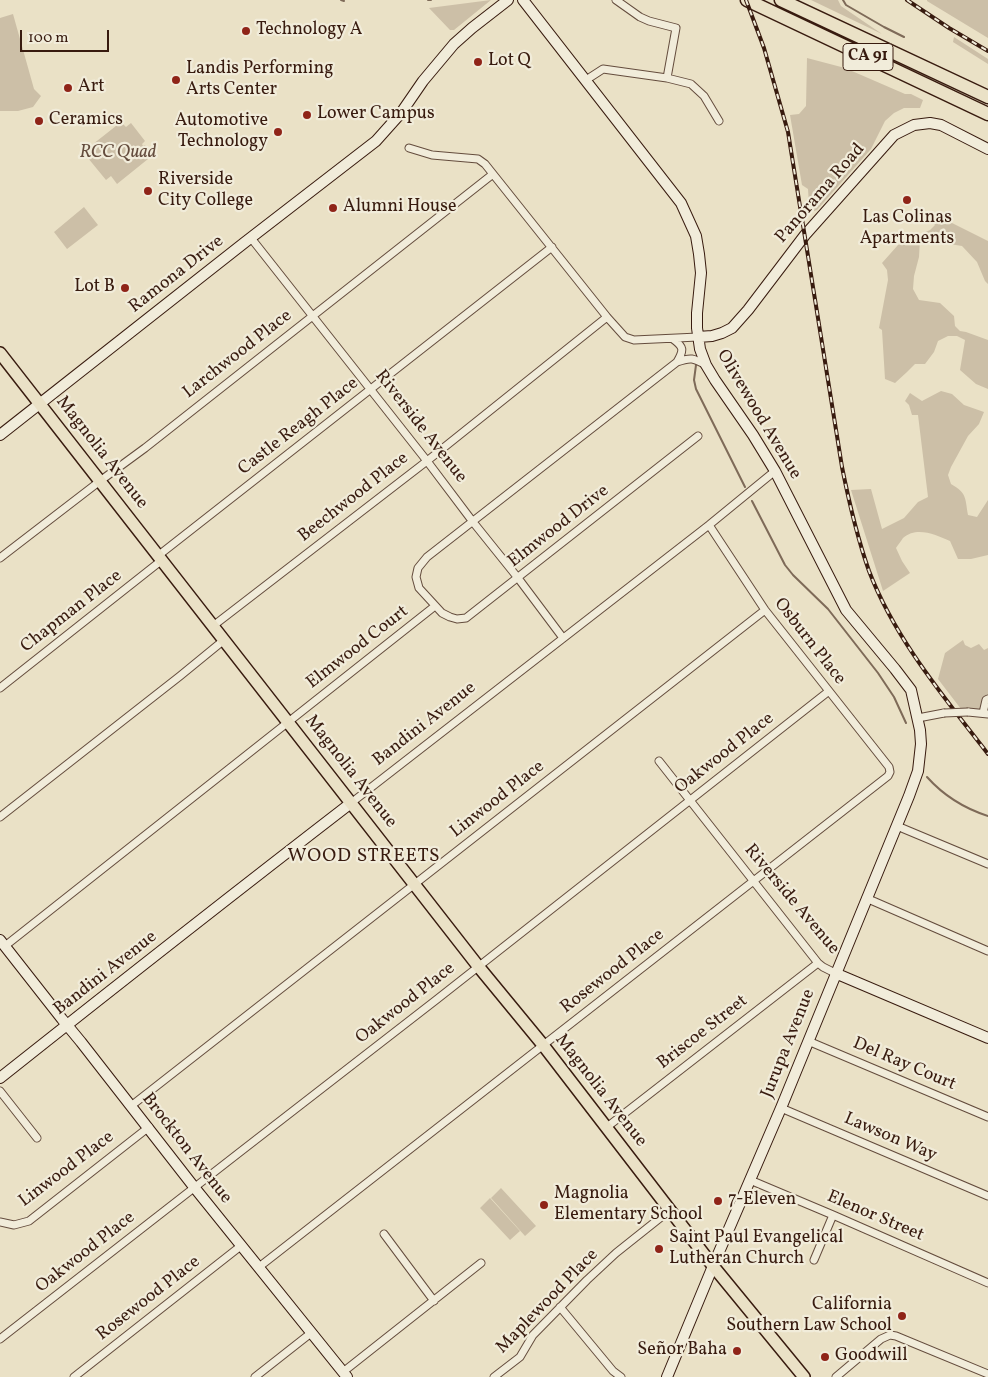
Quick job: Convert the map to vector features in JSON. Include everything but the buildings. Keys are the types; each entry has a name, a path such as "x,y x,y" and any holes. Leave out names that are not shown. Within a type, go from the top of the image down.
{"highway":[{"name":"CA 91","path":"747,0 988,114"},
{"name":"CA 91","path":"781,0 988,97"}],"main road":[{"name":"Ramona Drive","path":"0,436 376,141 401,113 423,81 448,51 472,28 508,0"},
{"name":"Olivewood Avenue","path":"523,0 681,203 696,236 701,273 697,313 698,337 706,365 754,435 775,470 846,610 910,690 918,718"},
{"name":"Panorama Road","path":"698,337 712,336 732,328 805,235 894,135 914,125 941,124 988,149"},
{"name":"Magnolia Avenue","path":"0,352 478,966 543,1045 713,1266 804,1377"},
{"name":"Jurupa Avenue","path":"667,1377 897,826 918,770 921,744 918,718"},
{"name":"Bandini Avenue","path":"0,1078 66,1024 115,988 351,803"},
{"name":"Brockton Avenue","path":"2,943 345,1375"},
{"name":"Riverside Avenue","path":"835,973 988,1038"}],"street":[{"path":"616,0 640,17 676,28 667,78"},
{"path":"586,80 603,69 667,78 691,84 704,96 719,121"},
{"path":"409,148 432,155 478,159 485,164 607,318 625,337 634,340 698,337"},
{"name":"Larchwood Place","path":"0,558 145,448 493,174"},
{"name":"Riverside Avenue","path":"250,238 371,390 563,638"},
{"name":"Castle Reagh Place","path":"160,558 552,247"},
{"name":"Beechwood Place","path":"213,626 607,318"},
{"path":"673,339 682,348 677,362"},
{"path":"677,362 693,358 706,365"},
{"name":"Elmwood Court","path":"2,943 435,606 419,588 416,577 418,568 427,557 677,362"},
{"name":"Elmwood Drive","path":"435,606 450,617 457,619 466,618 698,436"},
{"name":"Bandini Avenue","path":"351,803 709,525 775,470"},
{"name":"Osburn Place","path":"709,525 765,610 889,767 890,772"},
{"name":"Chapman Place","path":"0,688 160,558"},
{"name":"Linwood Place","path":"132,1106 765,610"},
{"path":"0,817 224,640"},
{"name":"Oakwood Place","path":"0,1339 829,691"},
{"path":"918,718 944,712 985,713 986,700 988,699"},
{"name":"Riverside Avenue","path":"659,761 818,963 835,973"},
{"name":"Rosewood Place","path":"259,1267 888,776 890,772"},
{"path":"897,826 988,864"},
{"path":"866,898 988,951"},
{"name":"Briscoe Street","path":"607,1128 818,963"},
{"name":"Del Ray Court","path":"808,1041 988,1117"},
{"path":"0,1092 37,1138"},
{"name":"Lawson Way","path":"780,1108 988,1196"},
{"name":"Linwood Place","path":"0,1222 14,1225 29,1221 149,1127"},
{"name":"Elenor Street","path":"750,1180 988,1283"},
{"name":"Maplewood Place","path":"494,1377 520,1357 533,1336 587,1280 616,1253 670,1210"},
{"path":"814,1260 833,1215"},
{"path":"384,1234 434,1301"},
{"name":"Rosewood Place","path":"74,1377 242,1246"},
{"path":"345,1375 480,1263"},
{"path":"560,1307 613,1371 621,1377"},
{"path":"255,1377 310,1333"},
{"path":"836,1377 881,1339 890,1335 988,1374"}],"green space":[{"path":"491,0 454,30 450,30 429,8"},
{"path":"811,0 838,0 841,6 882,34"},
{"path":"988,0 988,38 927,1"},
{"path":"13,14 34,89 41,96 33,107 18,111 0,111 0,18"},
{"path":"954,37 988,59 988,64 953,42"},
{"path":"807,58 845,68 923,100 920,108 904,108 894,113 885,121 871,149 817,210 814,211 809,204 808,189 802,185 790,115 799,114 806,106"},
{"name":"RCC Quad","path":"121,122 126,127 131,123 145,141 142,144 143,146 145,145 150,152 147,155 148,159 117,184 111,176 106,180 83,152"},
{"path":"84,207 98,225 67,249 54,232"},
{"path":"938,216 988,241 988,284 977,262 962,246 920,239 919,257 913,289 919,300 940,303 954,316 955,326 960,331 988,340 988,389 976,384 960,370 965,340 957,336 948,336 938,341 934,352 925,364 915,364 895,383 885,379 882,330 879,328 888,280 887,270 882,263 898,245 930,230 935,225 933,223"},
{"path":"941,391 952,394 964,405 984,412 979,424 968,436 948,475 951,484 963,493 968,515 977,517 988,500 988,555 971,559 958,559 950,541 939,536 920,532 908,534 896,548 910,573 883,591 851,490 871,489 882,529 904,518 918,502 928,497 918,415 912,415 909,405 905,401 910,393 922,401"},
{"path":"963,640 965,645 971,648 979,644 984,650 988,648 988,711 961,709 938,679 945,653"},
{"path":"501,1188 536,1226 525,1236 491,1198"},
{"path":"490,1198 520,1231 510,1240 480,1208"}],"waterway":[{"path":"843,0 846,5 904,37"},
{"path":"696,365 694,380 696,389 745,487"},
{"path":"752,501 785,565 828,609 878,673 894,697 906,723"},
{"path":"927,777 954,801 988,816"}],"railway":[{"path":"746,0 764,48 788,132 842,467 869,571 892,620 906,644 988,754"},
{"path":"907,0 988,51"}],"place":[{"name":"Technology A","path":"246,31"},
{"name":"Lot Q","path":"478,62"},
{"name":"Landis Performing Arts Center","path":"176,80"},
{"name":"Art","path":"68,88"},
{"name":"Lower Campus","path":"307,115"},
{"name":"Ceramics","path":"39,121"},
{"name":"Automotive Technology","path":"278,132"},
{"name":"Riverside City College","path":"148,191"},
{"name":"Las Colinas Apartments","path":"907,200"},
{"name":"Alumni House","path":"333,208"},
{"name":"Lot B","path":"125,288"},
{"name":"7-Eleven","path":"718,1201"},
{"name":"Magnolia Elementary School","path":"544,1205"},
{"name":"Saint Paul Evangelical Lutheran Church","path":"659,1249"},
{"name":"California Southern Law School","path":"902,1316"},
{"name":"Señor Baha","path":"737,1351"},
{"name":"Goodwill","path":"825,1357"}],"district":[{"name":"WOOD STREETS","path":"364,858"}]}
